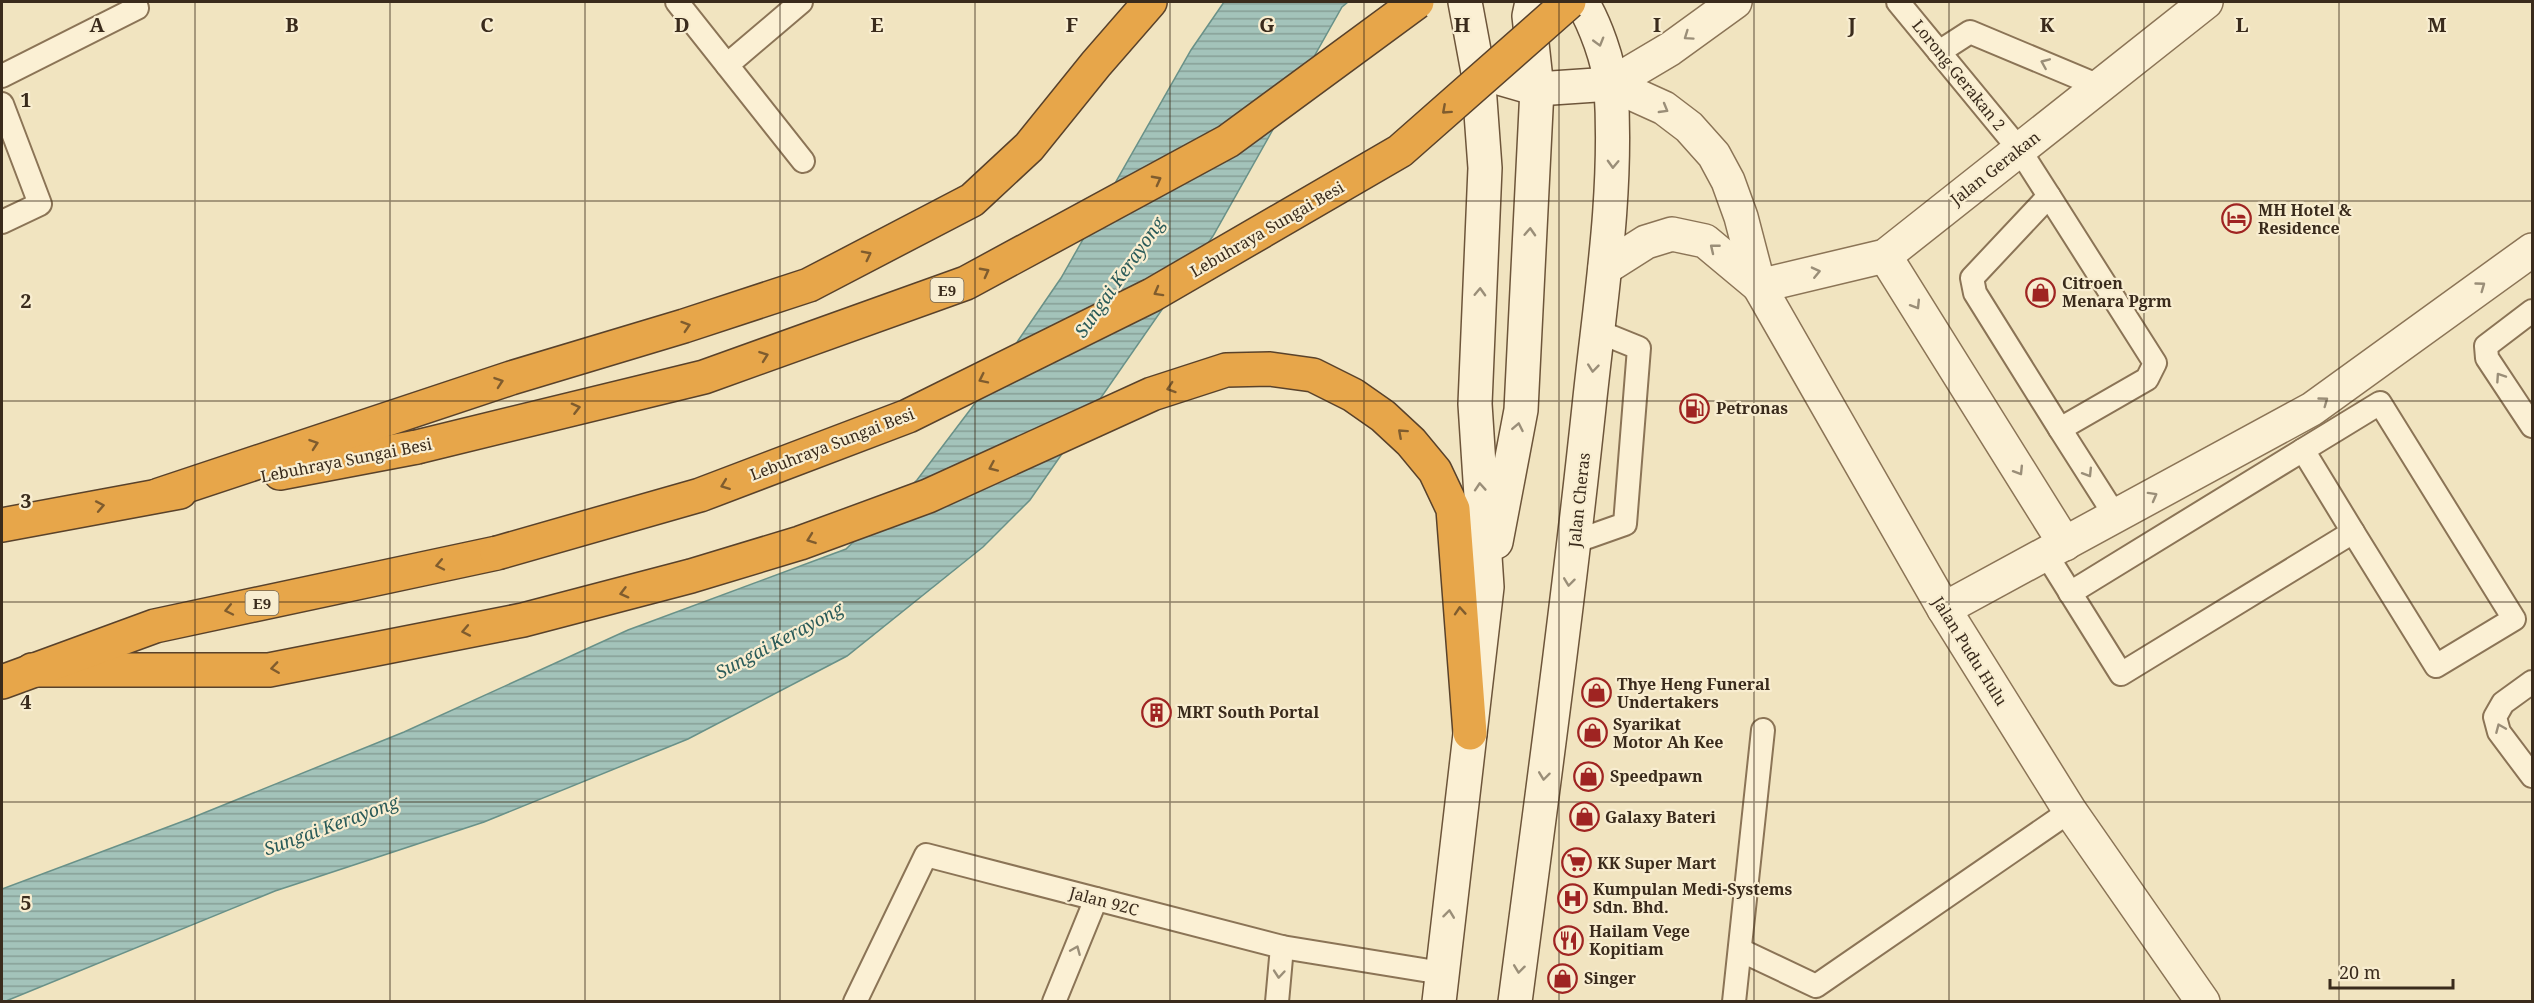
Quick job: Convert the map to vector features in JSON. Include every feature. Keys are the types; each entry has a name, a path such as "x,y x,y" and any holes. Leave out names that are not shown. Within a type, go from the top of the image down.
{"highway":[{"path":"159,495 511,378 684,326 809,285 972,200 1029,147 1150,2"},
{"name":"Lebuhraya Sungai Besi","path":"2,525 417,447 704,377 966,283 1228,141 1417,2"},
{"name":"Lebuhraya Sungai Besi","path":"2,682 155,626 497,553 700,495 908,416 1152,295 1400,151 1569,2"},
{"path":"32,670 269,670 524,620 691,576 800,543 928,496 1152,394 1226,370 1270,369 1313,375 1353,395 1383,416 1411,442 1435,471 1452,509 1470,733"}],"street":[{"path":"1465,2 1478,72 1485,168 1475,404 1487,587"},
{"path":"1441,987 1487,587 1521,410 1537,88 1529,16 1532,2"},
{"name":"Jalan Cheras","path":"1515,1002 1575,543 1605,268 1614,157 1611,84 1593,20 1582,2"},
{"path":"1478,72 1537,88 1611,84 1670,49 1735,2"},
{"name":"Jalan Gerakan","path":"1760,285 1885,256 2206,2"},
{"name":"Jalan Pudu Hulu","path":"1611,84 1664,108 1689,127 1714,155 1728,181 1738,208 1760,285 1944,609 2070,811 2203,1002"},
{"name":"Jalan Pudu Hulu","path":"1605,268 1646,242 1672,234 1705,241 1760,285"},
{"path":"1944,609 2312,409 2532,250"},
{"path":"1885,256 2055,549"}],"lane":[{"path":"677,2 803,162"},
{"path":"727,65 801,2"},
{"name":"Lorong Gerakan 2","path":"1898,2 2019,149 2156,363 2147,379 2060,429"},
{"path":"2,76 137,8"},
{"path":"1939,52 1970,32 2099,86"},
{"path":"2,104 40,204 2,222"},
{"path":"2049,196 1972,278 1975,293 2116,517"},
{"path":"2532,310 2486,346 2487,358 2532,426"},
{"path":"1575,543 1625,524 1639,348 1597,331"},
{"path":"2070,593 2303,450 2379,404 2514,619 2436,666 2303,450"},
{"path":"2,507 53,515"},
{"path":"2055,549 2070,593 2121,674 2353,532"},
{"path":"2532,682 2503,703 2495,717 2499,732 2532,777"},
{"path":"1734,1002 1763,730"},
{"path":"1740,950 1822,994 2070,811"},
{"name":"Jalan 92C","path":"855,1002 926,855 1441,987"},
{"path":"1054,1002 1096,899"},
{"path":"1277,1002 1282,947"}],"water":[{"name":"Sungai Kerayong","path":"1224,2 1348,2 1342,7 1213,236 1030,500 983,547 847,656 688,739 484,822 275,891 2,1002 2,889 189,819 404,732 628,630 846,549 917,480 976,402 1061,278 1191,50"}],"place":[{"name":"MH Hotel & Residence","path":"2237,219"},
{"name":"Citroen Menara Pgrm","path":"2041,292"},
{"name":"Petronas","path":"1695,408"},
{"name":"Thye Heng Funeral Undertakers","path":"1596,693"},
{"name":"MRT South Portal","path":"1156,712"},
{"name":"Syarikat Motor Ah Kee","path":"1592,733"},
{"name":"Speedpawn","path":"1589,776"},
{"name":"Galaxy Bateri","path":"1584,817"},
{"name":"KK Super Mart","path":"1576,863"},
{"name":"Kumpulan Medi-Systems Sdn. Bhd.","path":"1572,898"},
{"name":"Hailam Vege Kopitiam","path":"1568,940"},
{"name":"Singer","path":"1563,978"}]}
